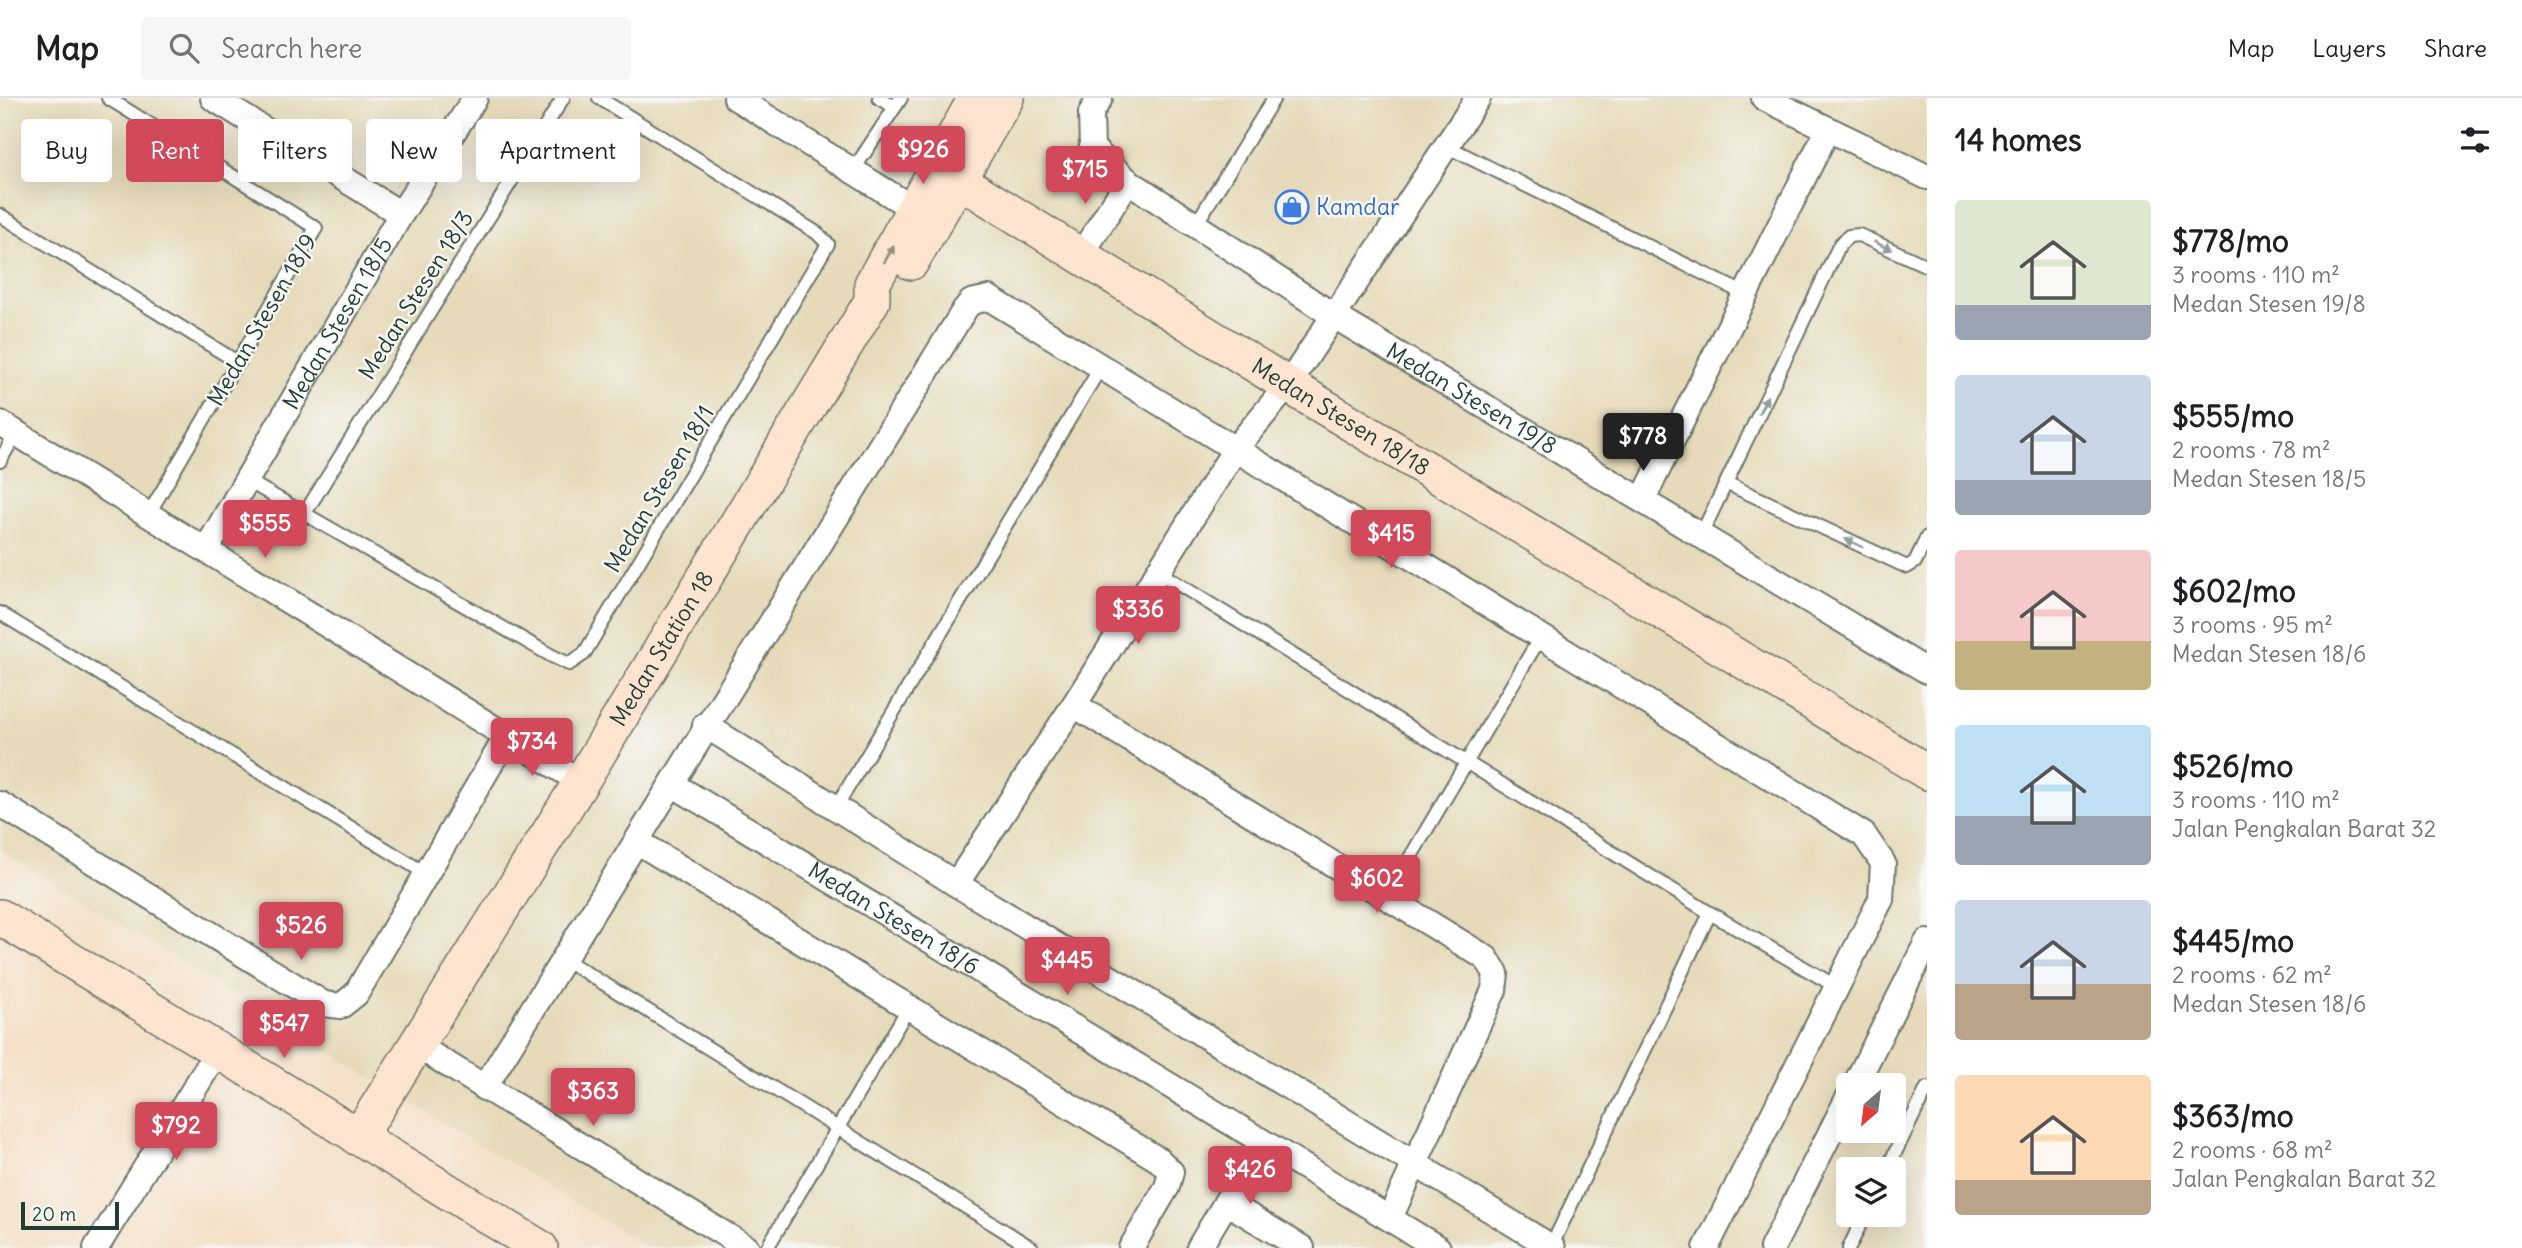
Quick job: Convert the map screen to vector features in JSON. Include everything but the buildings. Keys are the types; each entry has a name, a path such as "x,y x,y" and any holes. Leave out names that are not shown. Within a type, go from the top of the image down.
{"street":[{"path":"213,98 401,214"},
{"name":"Medan Stesen 18/5","path":"206,550 401,214 475,98"},
{"path":"736,98 854,169 924,216"},
{"name":"Medan Station 18","path":"949,173 976,98"},
{"name":"Medan Station 18","path":"358,1138 581,782 872,301 872,284 924,216 949,173 1006,98"},
{"path":"956,884 1074,705 1236,448 1288,385 1478,98"},
{"path":"1764,98 1927,177"},
{"name":"Medan Stesen 19/8","path":"1096,105 1092,148 1128,181 1334,316 1927,671"},
{"path":"1643,499 1828,129"},
{"name":"Medan Stesen 18/18","path":"949,173 1288,385 1927,772"},
{"path":"1081,255 1128,181"},
{"path":"484,1088 638,842 705,725 971,302 989,298 1864,835 1883,863 1881,899 1706,1248"},
{"path":"8,428 581,782"},
{"path":"1074,705 1388,895 1486,958 1496,973 1493,990 1412,1163 1390,1218"},
{"path":"705,725 956,884 1552,1247"},
{"path":"0,804 324,1003 341,1006 356,994 506,736"},
{"name":"Medan Stesen 18/6","path":"672,784 1438,1248"},
{"path":"638,842 1159,1160 1171,1172 1167,1187 1131,1248"},
{"path":"0,917 540,1248"},
{"path":"1861,1073 1927,942"},
{"path":"416,1045 747,1248"},
{"path":"96,1248 217,1052"},
{"path":"1772,1248 1836,1122"},
{"path":"1199,1248 1262,1142"},
{"path":"1226,1202 1294,1246"}],"lane":[{"name":"Medan Stesen 18/9","path":"108,98 316,228 148,515"},
{"name":"Medan Stesen 18/3","path":"305,513 563,98"},
{"name":"Medan Stesen 18/1","path":"246,480 552,656 569,664 584,654 828,244 817,233 599,98"},
{"path":"854,169 898,103 879,98"},
{"path":"1196,224 1275,98"},
{"path":"1448,147 1745,294"},
{"path":"0,215 239,363"},
{"path":"1701,535 1840,244 1849,236 1859,235 1927,266"},
{"path":"835,809 1101,365"},
{"path":"0,461 8,428"},
{"path":"1726,483 1907,568 1915,562 1927,537"},
{"path":"1157,571 1710,913 1837,987"},
{"path":"0,613 425,873"},
{"path":"1388,895 1541,636"},
{"path":"1552,1247 1710,913"},
{"path":"564,959 839,1126 1032,1248"},
{"path":"767,1248 909,1007"},
{"path":"1893,1157 1927,1088"},
{"path":"1849,1248 1859,1227"}],"shaded area":[{"path":"0,98 1927,98 1927,1248 648,1248 0,850"}],"place":[{"name":"Kamdar","path":"1292,207"}]}
